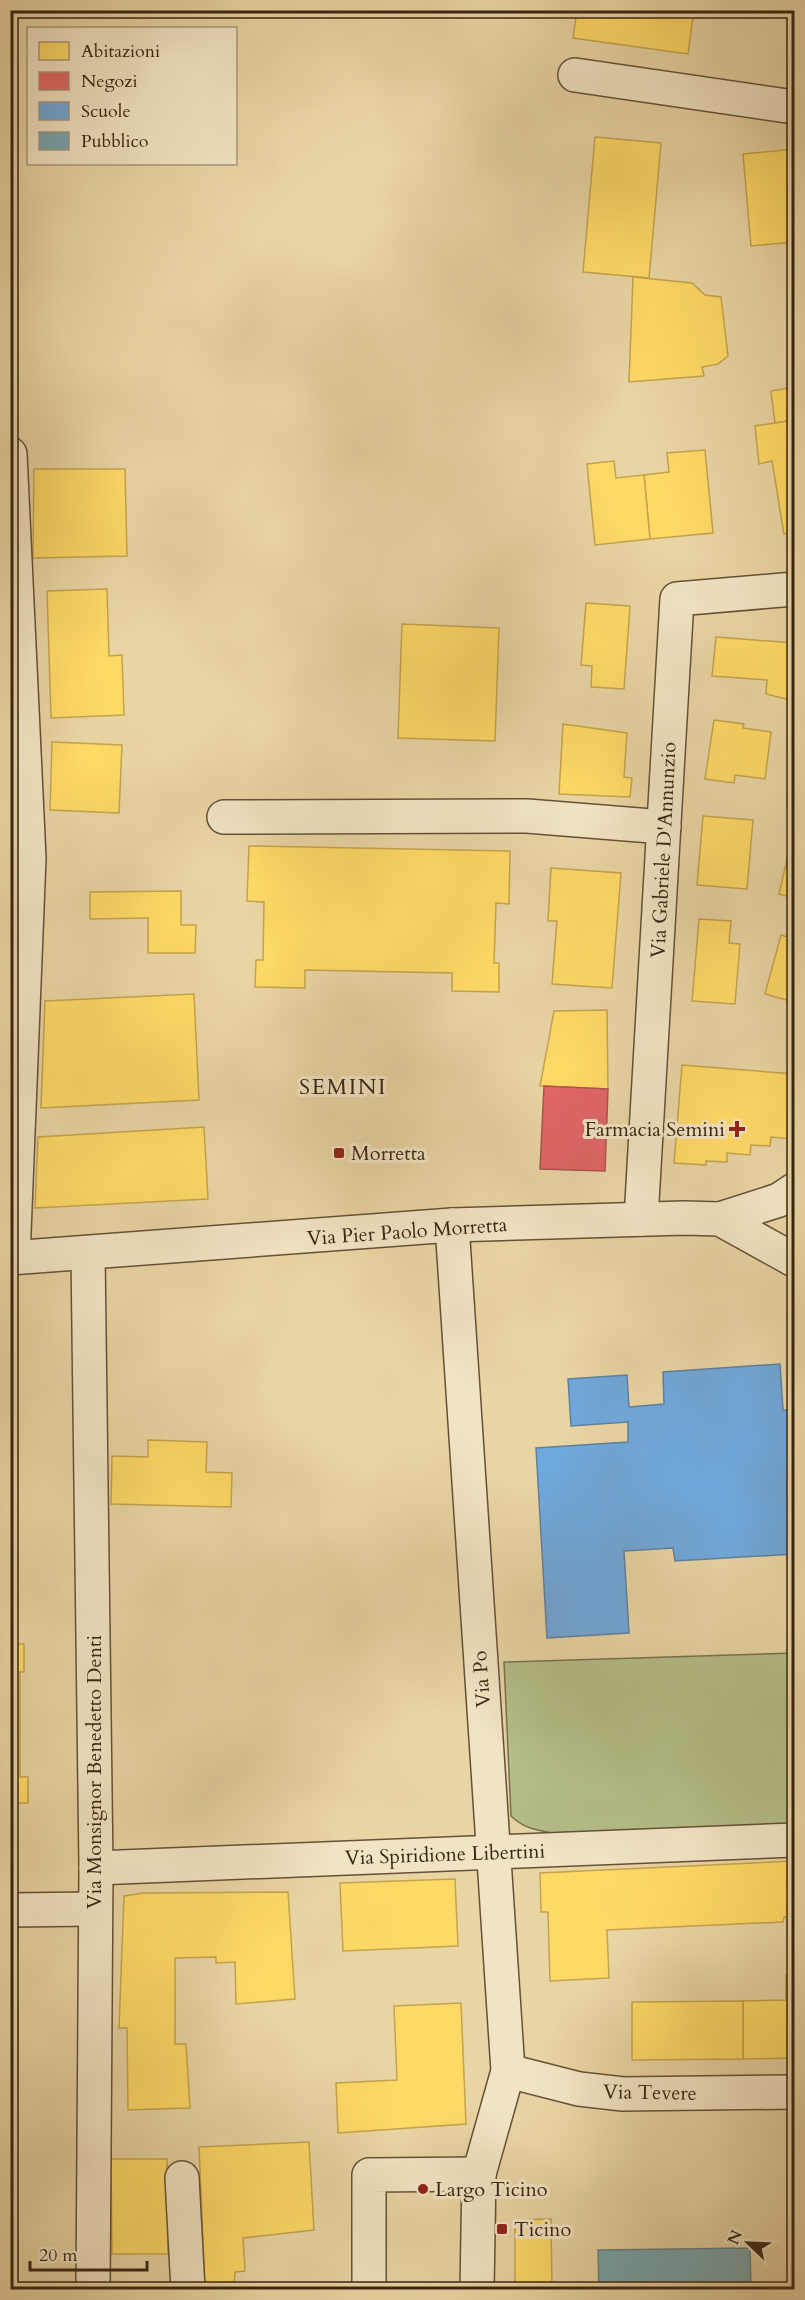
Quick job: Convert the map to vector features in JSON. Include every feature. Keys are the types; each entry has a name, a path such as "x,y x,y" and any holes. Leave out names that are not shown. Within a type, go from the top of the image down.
{"street":[{"path":"575,75 795,107"},
{"path":"10,454 29,858 12,1258"},
{"name":"Via Gabriele D'Annunzio","path":"642,1219 677,599 795,589"},
{"path":"224,817 527,816 664,827"},
{"path":"720,1219 779,1200 795,1190"},
{"name":"Via Pier Paolo Morretta","path":"12,1258 452,1225 720,1219 795,1260"},
{"name":"Via Po","path":"452,1225 508,2071 479,2174 477,2289"},
{"name":"Via Monsignor Benedetto Denti","path":"88,1254 96,1869 93,2289"},
{"name":"Via Spiridione Libertini","path":"96,1869 795,1840"},
{"path":"10,1910 95,1909"},
{"name":"Via Tevere","path":"508,2071 579,2089 623,2094 795,2092"},
{"path":"369,2289 369,2175 479,2174"},
{"path":"182,2178 188,2289"}],"green space":[{"path":"794,1653 794,1824 552,1833 525,1826 511,1816 504,1662"}],"building: Abitazioni":[{"path":"577,10 694,10 688,54 573,38"},
{"path":"595,137 661,143 649,278 583,272"},
{"path":"794,149 794,242 751,246 743,154"},
{"path":"633,277 692,283 705,295 721,297 728,356 718,364 702,367 704,376 629,382"},
{"path":"794,387 794,420 775,423 771,391"},
{"path":"794,420 794,533 784,534 772,461 759,464 755,426"},
{"path":"705,450 713,533 650,539 644,475 669,472 667,453"},
{"path":"614,461 616,478 644,475 650,539 595,545 587,464"},
{"path":"34,469 125,469 127,556 33,558"},
{"path":"107,589 109,656 122,655 124,715 51,718 47,591"},
{"path":"586,603 630,606 624,689 591,687 592,666 581,665"},
{"path":"402,624 499,628 495,741 398,738"},
{"path":"716,637 794,643 794,701 766,694 767,680 712,676"},
{"path":"714,720 744,724 743,728 771,732 765,779 735,775 734,783 705,779"},
{"path":"563,724 627,733 624,777 632,778 630,797 559,794"},
{"path":"52,742 122,745 119,813 50,810"},
{"path":"703,816 753,820 747,889 697,885"},
{"path":"249,846 510,851 509,904 496,903 494,963 499,963 499,992 452,991 452,973 305,970 305,988 255,987 256,960 263,960 264,902 247,901"},
{"path":"788,855 794,856 794,898 779,894"},
{"path":"551,868 621,873 612,988 552,984 557,921 548,921"},
{"path":"181,891 181,925 196,925 195,953 148,953 148,918 90,919 90,892"},
{"path":"699,919 731,921 729,943 740,944 735,1004 692,1001"},
{"path":"781,935 794,939 794,1002 765,994"},
{"path":"194,994 199,1100 41,1108 45,1001"},
{"path":"607,1010 608,1089 540,1086 554,1011"},
{"path":"682,1065 794,1074 792,1139 771,1137 770,1146 751,1145 750,1155 727,1153 727,1162 706,1161 706,1165 674,1163"},
{"path":"204,1127 208,1199 35,1208 38,1137"},
{"path":"148,1440 207,1442 206,1472 232,1473 231,1507 111,1504 112,1456 148,1457"},
{"path":"10,1644 24,1644 24,1672 20,1672 20,1777 28,1777 28,1803 10,1803"},
{"path":"794,1861 794,1916 784,1917 783,1922 607,1930 609,1978 550,1981 548,1912 541,1912 540,1873"},
{"path":"455,1879 458,1946 343,1951 340,1883"},
{"path":"288,1892 295,1999 236,2004 235,1962 216,1963 216,1957 175,1958 175,2044 186,2044 190,2108 128,2110 127,2028 119,2028 124,1896 144,1893"},
{"path":"786,1975 794,1975 794,2058 743,2059 743,2001 786,2000"},
{"path":"743,2001 743,2059 632,2060 632,2002"},
{"path":"461,2003 466,2124 338,2133 336,2083 397,2080 394,2006"},
{"path":"10,2004 18,2004 18,2082 10,2082"},
{"path":"309,2142 314,2230 243,2238 245,2271 235,2272 234,2286 335,2284 335,2290 205,2290 199,2147"},
{"path":"111,2159 167,2159 168,2254 112,2254"},
{"path":"10,2189 17,2189 18,2270 10,2270"},
{"path":"551,2219 552,2290 515,2290 515,2220"}],"building: Negozi":[{"path":"544,1086 608,1089 605,1171 540,1169"}],"building: Scuole":[{"path":"780,1364 783,1410 794,1410 794,1554 675,1561 673,1548 624,1551 629,1633 547,1638 536,1448 628,1442 628,1422 571,1426 568,1379 627,1375 629,1407 664,1404 663,1372"}],"building: Pubblico":[{"path":"750,2248 751,2290 599,2290 598,2250"}],"place":[{"name":"Farmacia Semini","path":"737,1129"},
{"name":"Morretta","path":"339,1153"},
{"name":"Largo Ticino","path":"423,2189"},
{"name":"Ticino","path":"502,2229"}],"district":[{"name":"SEMINI","path":"343,1086"}]}
